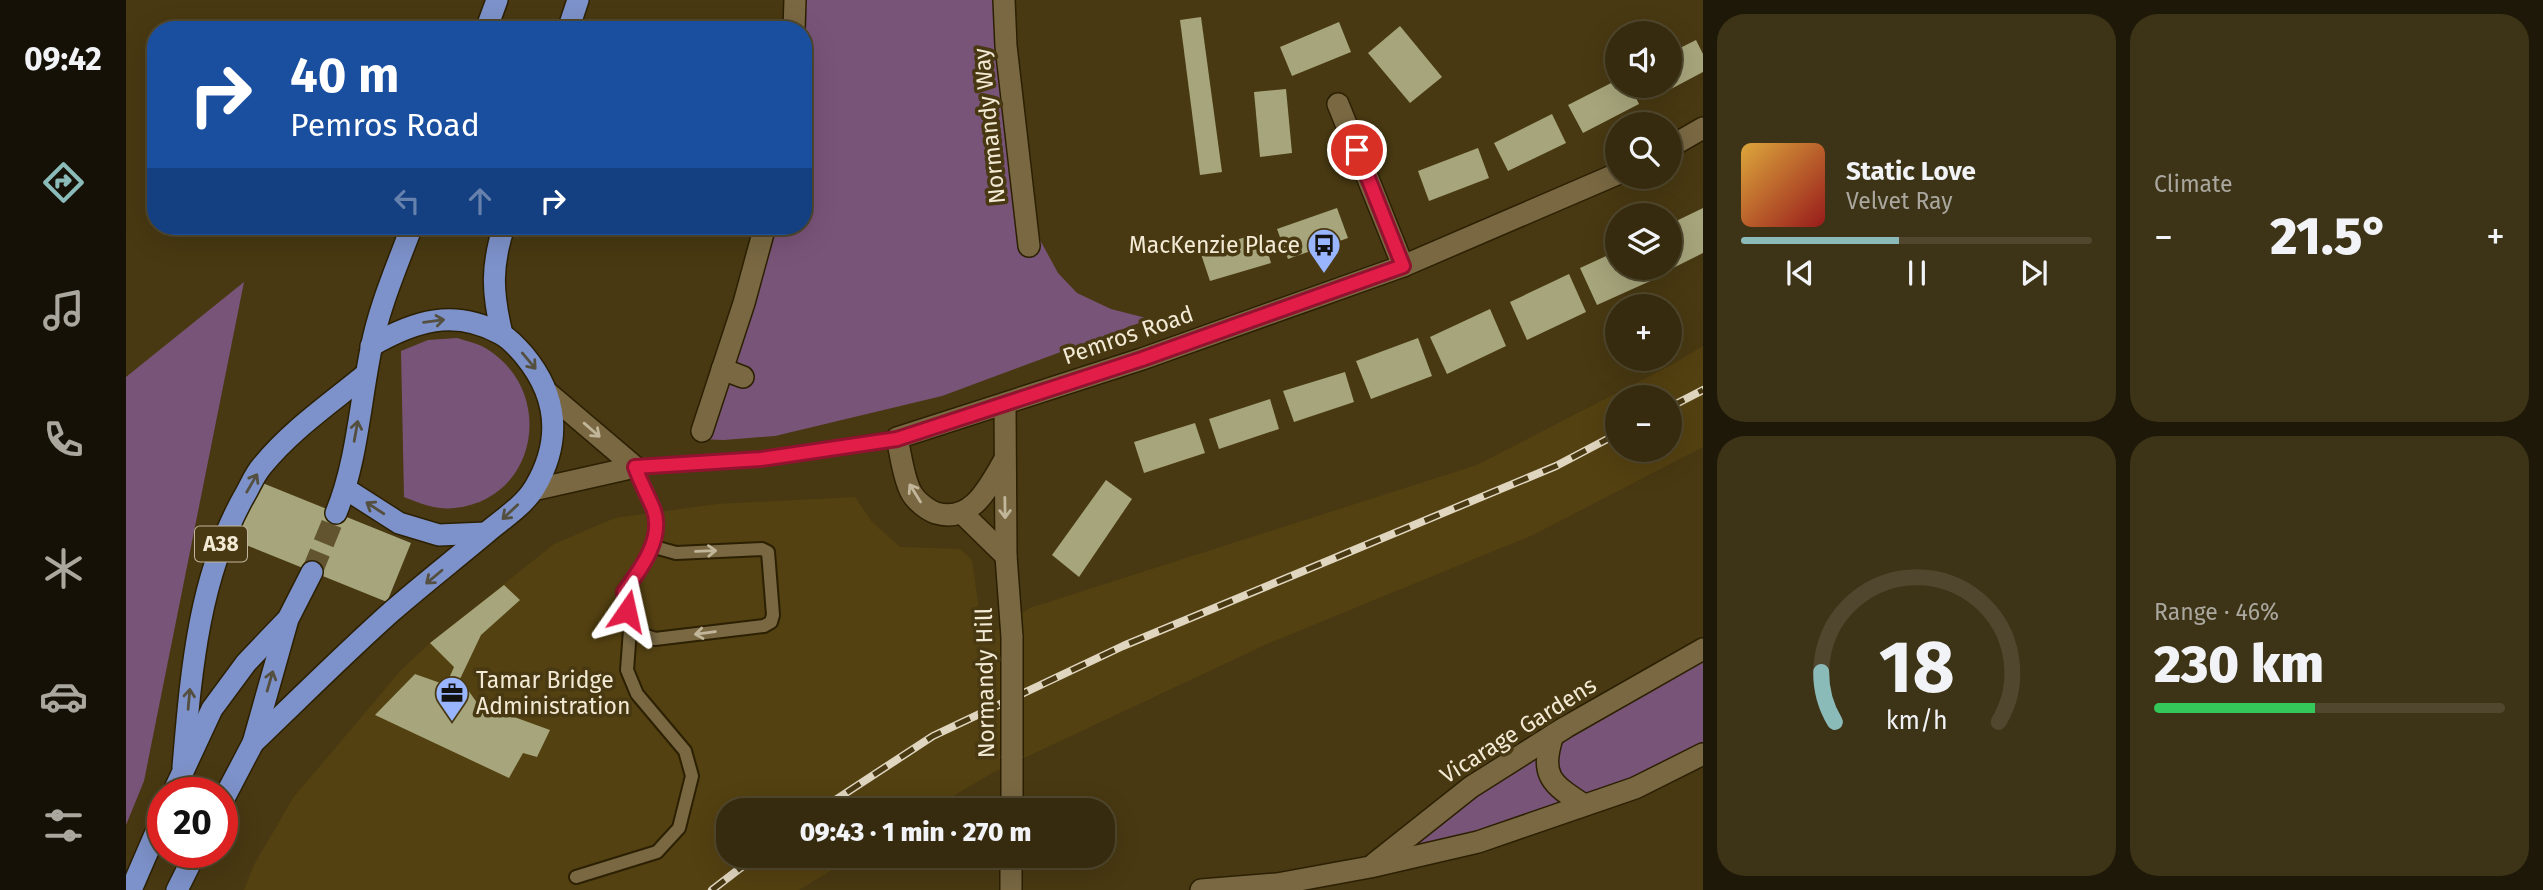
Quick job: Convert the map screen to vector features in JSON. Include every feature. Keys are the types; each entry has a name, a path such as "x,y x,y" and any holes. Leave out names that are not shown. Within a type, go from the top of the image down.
{"highway":[{"path":"489,21 497,0"},
{"path":"571,21 578,0"},
{"path":"336,513 346,489 371,346 385,298 409,235"},
{"path":"501,235 495,255 493,282 502,334"},
{"path":"346,489 399,523 439,535 486,533 533,490 548,460 554,426 548,393 536,370 502,334 463,320 432,320 399,330 371,346"},
{"name":"A38","path":"183,767 192,667 205,602 220,547 237,509 260,467 288,438 366,374"},
{"name":"A38","path":"253,743 390,613 486,533"},
{"name":"A38","path":"235,777 253,743 288,619 312,572"},
{"name":"A38","path":"179,777 212,709 246,663 288,619"},
{"path":"135,881 147,853"},
{"path":"177,888 188,868"}],"street":[{"path":"794,21 795,0"},
{"name":"Normandy Way","path":"1004,0 1006,46 1029,246"},
{"path":"1338,104 1403,266"},
{"path":"1682,140 1703,128"},
{"name":"Pemros Road","path":"897,439 1004,405 1403,266 1605,179"},
{"path":"702,431 744,303 763,235"},
{"path":"722,369 743,377"},
{"path":"548,393 635,467"},
{"name":"Normandy Hill","path":"1004,405 1006,555 1012,637 1012,798"},
{"path":"897,439 911,494 929,511 943,515 962,513 980,499 1004,461"},
{"name":"Pemros Road","path":"533,490 635,467"},
{"path":"962,513 1006,555"},
{"name":"Vicarage Gardens","path":"1370,867 1471,787 1553,735 1703,649"},
{"path":"1553,735 1546,765 1550,779 1559,789 1584,805"},
{"name":"Vicarage Gardens","path":"1201,890 1277,884 1370,867 1478,842 1635,788 1703,754"},
{"path":"1011,868 1011,890"}],"lane":[{"name":"Pemros Road","path":"635,467 761,459 897,439"},
{"path":"576,877 657,852 680,828 692,776 685,751 637,694 627,670 630,629 624,592 640,570 655,538 654,510 635,467"},
{"path":"630,629 655,639 764,626 771,622 773,615 768,552 762,549 676,552 651,546"}],"shaded area":[{"path":"795,0 1009,0 1034,229 1058,273 1077,293 1111,309 1150,319 942,396 775,436 696,439 762,235 812,235 812,21 801,21"},
{"path":"244,282 144,781 126,825 126,377"},
{"path":"457,338 487,349 509,368 523,391 529,416 528,441 520,465 505,485 483,500 455,508 442,508 404,497 401,351 428,340"},
{"path":"1703,346 1703,447 1682,458 1682,385 1632,385 1659,371 1682,371 1682,359"},
{"path":"1605,399 1605,462 1674,462 1533,535 1267,644 992,773 950,798 716,798 716,868 835,868 799,890 244,890 254,865 293,798 402,669 430,643 554,544 615,518 717,504 855,497 872,522 900,547 960,549 972,560 983,639 1030,608 1477,465"},
{"path":"1703,649 1703,754 1635,788 1370,867 1471,787"}],"building":[{"path":"1201,17 1222,172 1200,175 1180,20"},
{"path":"1339,22 1351,52 1292,76 1280,47"},
{"path":"1400,26 1442,77 1410,103 1368,53"},
{"path":"1696,40 1703,54 1703,72 1682,83 1682,47"},
{"path":"1605,86 1605,98 1636,98 1639,104 1624,112 1605,112 1605,122 1583,133 1568,105"},
{"path":"1286,89 1292,153 1260,157 1254,92"},
{"path":"1552,114 1566,143 1508,171 1494,143"},
{"path":"1478,148 1489,178 1429,201 1418,171"},
{"path":"1337,208 1348,238 1288,259 1277,229"},
{"path":"1703,208 1703,253 1682,264 1682,218"},
{"path":"1262,232 1271,263 1210,281 1200,251"},
{"path":"1605,257 1605,280 1653,280 1621,294 1605,294 1605,301 1597,305 1580,268"},
{"path":"1569,274 1586,312 1527,340 1510,302"},
{"path":"1490,309 1506,346 1447,374 1430,337"},
{"path":"1418,338 1432,376 1371,399 1356,361"},
{"path":"1345,372 1354,402 1294,422 1283,391"},
{"path":"1270,399 1279,429 1219,449 1209,419"},
{"path":"1195,423 1205,453 1144,473 1134,442"},
{"path":"1106,480 1132,499 1079,577 1052,555"},
{"path":"260,482 411,543 387,602 236,541"},
{"path":"504,585 520,600 481,635 460,679 478,704 550,730 537,757 523,753 509,778 375,715 415,674 446,685 454,667 430,643"}],"tunnel":[{"path":"312,572 336,513"}],"railway":[{"path":"1682,401 1703,390"},
{"path":"838,798 933,736 1123,646 1556,466 1605,440"},
{"path":"712,890 740,868"}],"place":[{"name":"MacKenzie Place","path":"1324,275"},
{"name":"Tamar Bridge Administration","path":"452,723"}],"route":[{"path":"627,611 624,592 640,570 655,538 654,510 635,467 761,459 897,439 1142,359 1403,266 1357,150"}]}
